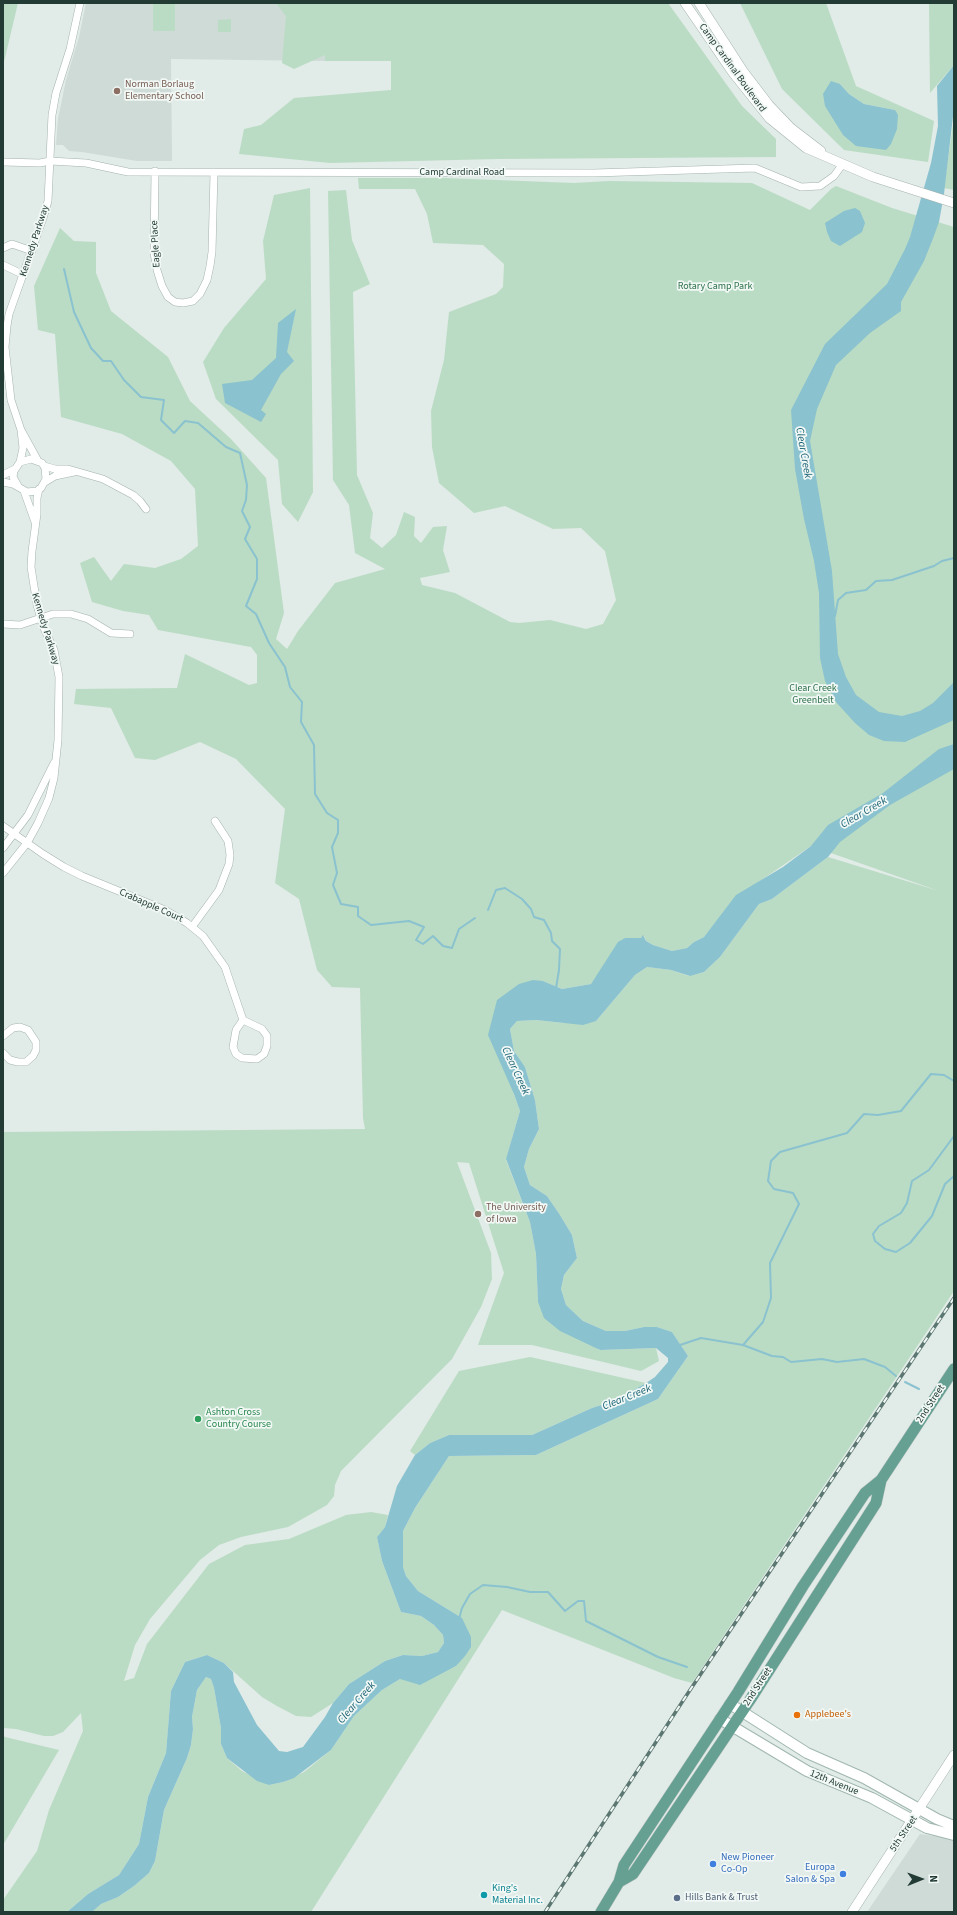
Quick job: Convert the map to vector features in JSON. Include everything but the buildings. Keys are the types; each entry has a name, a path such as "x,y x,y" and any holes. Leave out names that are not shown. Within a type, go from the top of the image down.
{"main road":[{"name":"2nd Street","path":"601,1912 620,1882 624,1865 730,1704 865,1493 881,1480 954,1369"},
{"name":"2nd Street","path":"620,1882 633,1874 742,1712 876,1503 881,1480"},
{"name":"12th Avenue","path":"730,1704 807,1753 864,1778 936,1819 954,1826"},
{"name":"12th Avenue","path":"720,1719 807,1771 872,1798 927,1828 954,1835"}],"street":[{"name":"Kennedy Parkway","path":"20,462 23,445 21,430 11,400 4,347 9,314 24,275 48,201 51,129 56,93 70,49 80,3"},
{"name":"Camp Cardinal Boulevard","path":"685,3 733,73 768,118 806,148 842,165"},
{"name":"Camp Cardinal Boulevard","path":"699,3 743,71 769,105 791,128 842,165"},
{"name":"Camp Cardinal Road","path":"3,162 40,163 50,161 86,163 128,172 587,174 755,168 802,187 820,186 834,176 842,165"},
{"path":"842,165 873,177 954,203"},
{"name":"Eagle Place","path":"155,172 154,253 157,270 162,286 168,297 176,302 183,303 193,300 200,294 207,280 212,252 214,172"},
{"path":"3,248 12,244 32,251"},
{"path":"3,265 24,275"},
{"name":"Kennedy Parkway","path":"21,430 41,463"},
{"path":"3,475 15,469 20,462 31,459 55,469 68,469 74,472 89,474 103,479 133,495 140,501 146,510"},
{"path":"41,463 47,474 45,482"},
{"path":"15,469 14,477 21,488"},
{"path":"3,482 32,492 39,489 45,482 55,476 74,472"},
{"name":"Kennedy Parkway","path":"21,488 30,504 35,522"},
{"name":"Kennedy Parkway","path":"3,872 27,843 38,823 49,798 54,778 56,760 59,723 59,677 54,650 40,618 33,586 31,567 39,489"},
{"path":"3,624 20,625 53,614 71,614 88,619 111,633 130,634"},
{"name":"Kennedy Parkway","path":"3,848 15,834 38,796 56,760"},
{"path":"192,927 219,890 229,864 230,855 228,842 215,821"},
{"name":"Crabapple Court","path":"3,826 43,854 82,876 165,910 192,927 211,946 225,967 243,1020"},
{"path":"243,1020 262,1028 267,1036 267,1046 264,1054 257,1059 242,1058 236,1054 233,1047 236,1030 243,1020"},
{"path":"3,1036 13,1028 20,1027 28,1030 36,1042 36,1050 33,1056 26,1062 10,1060 3,1053"},
{"name":"5th Street","path":"852,1912 913,1821 954,1755"}],"shaded area":[{"name":"Norman Borlaug Elementary School","path":"86,3 325,3 325,61 171,59 172,161 137,161 69,151 63,145 56,145 58,119 66,80 79,37"},
{"path":"920,1834 954,1839 954,1912 867,1912"}],"green space":[{"path":"3,3 18,3 3,66"},
{"path":"153,3 175,3 175,31 153,31"},
{"path":"276,3 668,3 742,106 776,139 776,157 497,159 330,163 239,154 244,129 261,125 294,98 391,90 391,61 325,61 325,55 294,69 282,63 286,16"},
{"path":"740,3 826,3 856,86 934,121 928,162 844,150 782,89","holes":["840,84 849,94 864,104 895,110 843,135"]},
{"path":"929,3 954,3 954,65 930,93"},
{"path":"231,19 231,32 218,32 218,20"},
{"path":"954,117 954,190 944,188"},
{"name":"The University of Iowa","path":"358,178 445,178 574,183 609,181 752,183 810,210 836,186 892,208 954,227 954,1291 692,1683 674,1678 502,1610 311,1912 92,1912 101,1904 118,1897 134,1886 149,1873 155,1861 164,1810 187,1758 191,1745 193,1729 192,1717 197,1690 206,1677 211,1679 214,1688 221,1728 221,1744 227,1758 242,1771 269,1785 283,1782 304,1772 331,1750 354,1716 382,1690 400,1679 440,1674 456,1666 462,1618 418,1591 406,1576 403,1567 403,1531 415,1508 449,1456 536,1455 658,1399 688,1356 672,1332 657,1327 644,1327 625,1331 606,1331 583,1321 566,1305 561,1289 564,1275 577,1258 572,1235 547,1196 530,1185 524,1167 529,1149 539,1129 535,1100 525,1067 514,1051 510,1029 517,1021 536,1020 564,1023 596,1021 635,975 647,967 671,970 689,976 704,972 720,957 759,904 772,899 828,857 939,891 811,846 760,881 717,921 704,937 694,942 687,948 672,951 653,945 646,941 644,936 641,938 625,938 591,984 562,989 543,981 497,1000 514,1094 520,1111 506,1160 530,1222 536,1254 538,1302 599,1350 656,1348 659,1361 641,1371 532,1345 478,1345 504,1273 469,1163 457,1162 491,1253 492,1279 481,1307 452,1359 341,1471 335,1485 334,1496 327,1505 288,1527 241,1537 219,1545 200,1560 150,1619 135,1645 124,1681 134,1678 147,1644 209,1564 245,1545 289,1539 346,1515 371,1512 388,1515 385,1527 377,1537 382,1561 401,1612 421,1616 434,1625 443,1635 444,1643 438,1652 422,1656 403,1655 385,1661 349,1684 333,1703 311,1717 296,1716 277,1706 262,1697 224,1663 207,1655 185,1662 171,1691 166,1753 148,1797 139,1844 119,1875 88,1894 67,1912 3,1912 3,1900 37,1851 49,1810 83,1731 81,1713 63,1732 53,1736 44,1736 16,1729 3,1728 3,1132 365,1129 363,1118 360,988 332,987 317,970 299,899 275,883 285,809 236,759 200,742 155,760 135,758 111,708 74,704 76,689 177,688 185,654 249,685 257,683 257,655 251,647 158,630 149,615 123,611 92,602 80,563 94,557 111,581 124,564 155,568 181,559 198,546 195,489 171,461 122,434 61,417 55,334 38,330 34,286 60,228 74,241 96,242 96,273 111,311 168,357 190,401 231,439 266,478 284,613 276,639 287,649 298,631 335,583 385,569 355,553 349,505 333,480 328,191 346,190 352,240 370,284 353,292 357,475 373,513 370,538 382,548 396,535 404,512 415,517 414,536 421,543 433,527 447,526 443,550 450,572 420,578 422,585 455,593 510,622 519,623 550,620 586,629 603,624 616,600 605,551 581,528 553,529 505,506 474,513 439,483 432,447 431,411 444,360 449,312 496,294 503,287 504,264 483,245 433,243 427,214 415,189 359,189"},
{"path":"310,188 313,492 298,522 282,504 278,460 216,399 203,362 224,328 266,279 263,241 274,195"},
{"path":"530,1357 646,1383 614,1401 592,1408 532,1435 449,1435 430,1443 415,1455 410,1451 459,1371"},
{"path":"3,1735 5,1737 59,1750 3,1845"}],"water":[{"name":"Clear Creek","path":"954,65 954,108 944,194 939,222 932,241 924,261 901,302 901,311 870,333 836,365 817,409 810,441 832,571 838,654 846,677 856,695 879,712 902,716 920,711 933,703 954,682 954,720 905,742 884,741 869,735 855,723 836,702 825,681 820,658 819,593 795,469 791,410 825,344 887,284 905,249 910,237 931,163 938,126 937,86"},
{"path":"831,81 840,84 849,94 864,104 895,110 898,115 897,129 891,144 886,150 856,146 843,135 825,106 823,94"},
{"path":"855,208 860,211 865,223 862,232 840,246 831,241 825,223 844,211"},
{"path":"296,309 287,352 294,361 281,374 261,410 266,414 261,422 225,403 222,384 252,380 276,358 278,323"},
{"name":"Clear Creek","path":"954,744 954,769 890,805 840,842 828,857 772,899 759,904 720,957 704,972 690,976 671,970 647,967 635,975 596,1021 583,1025 536,1020 517,1021 510,1029 514,1051 525,1067 535,1100 539,1129 529,1149 524,1167 530,1185 547,1196 572,1235 577,1258 564,1275 561,1289 566,1305 583,1321 606,1331 625,1331 644,1327 657,1327 672,1332 688,1356 658,1399 536,1455 449,1456 415,1508 403,1531 403,1567 406,1576 418,1591 462,1618 471,1637 471,1647 465,1656 456,1666 420,1685 400,1679 382,1690 354,1716 331,1750 294,1778 269,1785 257,1781 227,1758 221,1744 221,1728 214,1688 211,1679 206,1677 197,1690 192,1717 193,1729 191,1745 187,1758 164,1810 155,1861 149,1873 118,1897 101,1904 92,1912 67,1912 88,1894 119,1875 139,1844 148,1797 166,1753 171,1691 185,1662 207,1655 224,1663 233,1672 234,1682 257,1725 279,1751 287,1752 303,1747 325,1717 333,1703 349,1684 385,1661 403,1655 422,1656 438,1652 444,1643 443,1635 434,1625 421,1616 401,1612 382,1561 377,1537 385,1527 397,1486 415,1455 430,1443 449,1435 532,1435 592,1408 614,1401 655,1377 668,1362 668,1358 656,1348 600,1350 560,1331 544,1318 538,1302 536,1254 530,1222 506,1159 520,1111 488,1035 497,1000 519,984 533,980 543,981 562,989 591,984 618,942 625,938 641,938 643,935 646,941 653,945 672,951 687,948 694,942 704,937 736,895 783,867 811,846 828,825 883,793 939,749"}],"waterway":[{"path":"64,269 74,312 91,348 103,361 111,361 124,380 141,397 164,400 161,420 174,433 185,421 198,423 226,447 240,453 247,485 246,500 242,511 250,527 245,539 257,559 257,579 246,606 256,614 269,643 285,667 290,687 302,702 301,722 314,745 315,794 327,813 338,820 338,833 332,847 337,873 333,885 341,904 358,907 358,916 371,925 409,921 424,927 416,940 423,944 433,936 443,946 452,948 459,929 475,918"},
{"path":"835,616 838,600 846,593 866,590 876,581 892,580 954,558"},
{"path":"488,910 496,890 505,888 522,899 531,909 534,917 544,920 551,933 552,941 560,949 556,988"},
{"path":"680,1345 701,1338 743,1345 763,1322 771,1298 770,1263 799,1204 793,1193 774,1189 768,1181 771,1161 780,1152 847,1133 864,1114 878,1115 901,1111 931,1074 944,1075 954,1081"},
{"path":"954,1136 929,1170 912,1181 907,1203 901,1213 879,1226 873,1234 875,1241 885,1249 896,1252 910,1243 932,1216 945,1184 954,1176"},
{"path":"743,1345 772,1356 783,1357 791,1362 822,1359 837,1362 864,1359 885,1367 896,1376"},
{"path":"905,1382 919,1389"},
{"path":"459,1619 462,1608 470,1594 483,1585 507,1587 530,1592 548,1592 565,1611 578,1601 584,1601 586,1621 658,1657 687,1667"}],"railway":[{"path":"545,1912 690,1690 954,1298"}],"place":[{"name":"Norman Borlaug Elementary School","path":"117,91"},
{"name":"The University of Iowa","path":"478,1214"},
{"name":"Ashton Cross Country Course","path":"198,1419"},
{"name":"Applebee's","path":"797,1715"},
{"name":"New Pioneer Co-Op","path":"713,1864"},
{"name":"Europa Salon & Spa","path":"843,1874"},
{"name":"King's Material Inc.","path":"484,1895"},
{"name":"Hills Bank & Trust","path":"677,1898"}],"park label":[{"name":"Rotary Camp Park","path":"715,287"},
{"name":"Clear Creek Greenbelt","path":"813,694"}]}
